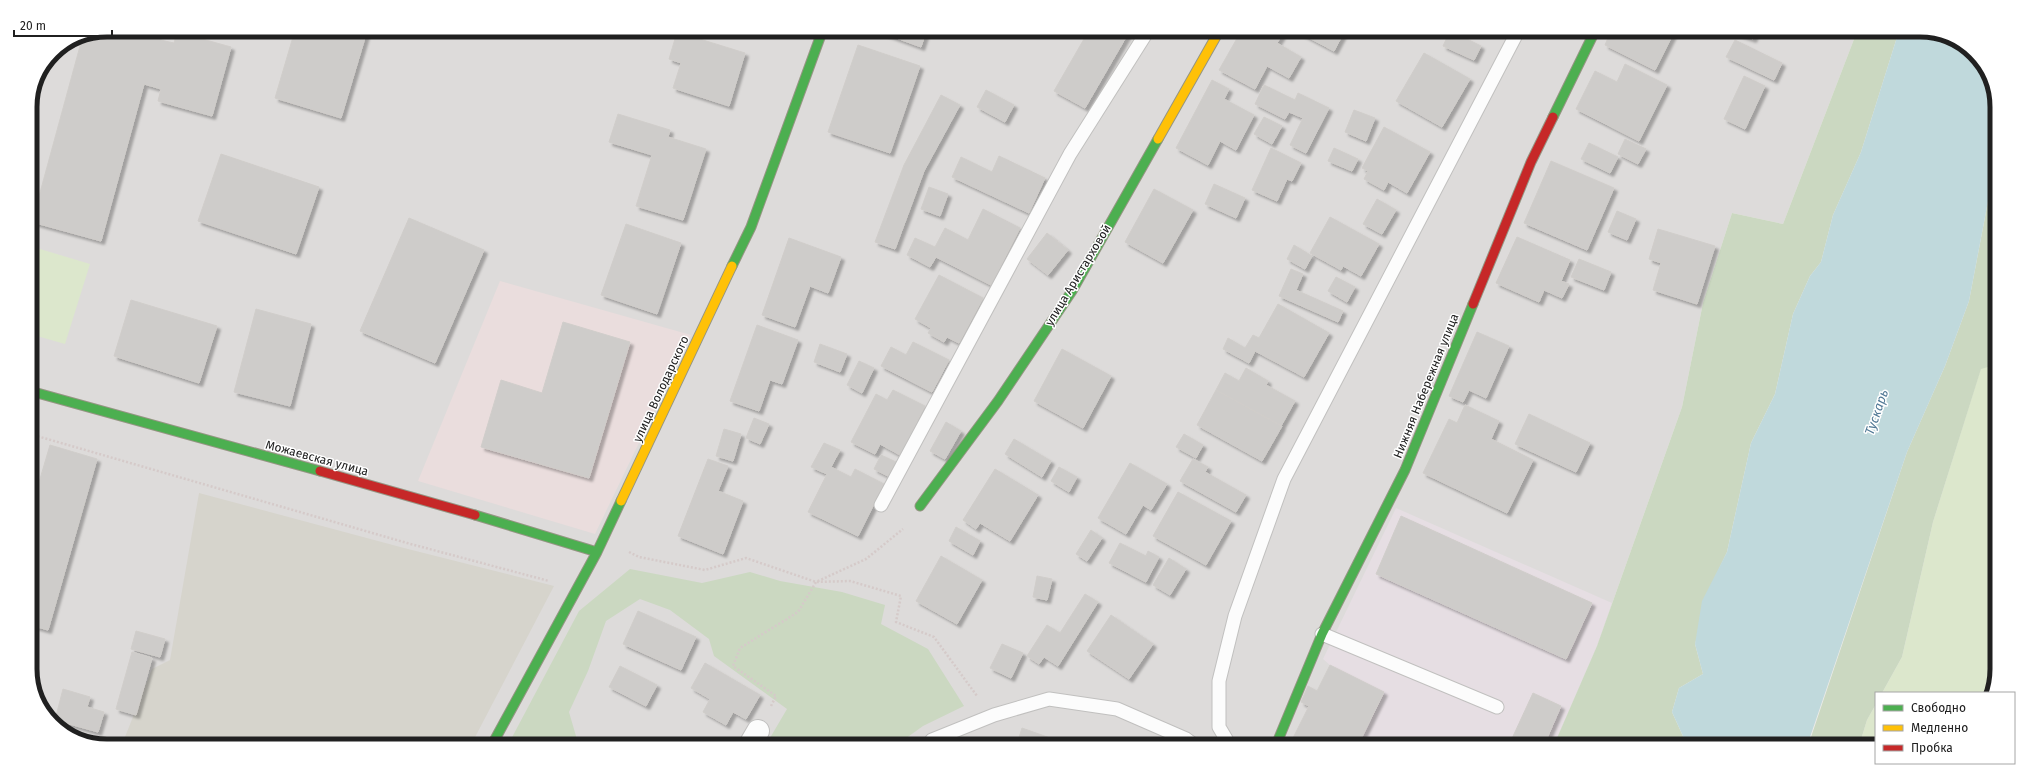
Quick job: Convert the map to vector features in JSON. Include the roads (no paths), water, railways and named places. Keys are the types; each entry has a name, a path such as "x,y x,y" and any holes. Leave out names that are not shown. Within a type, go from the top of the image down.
{"street":[{"name":"улица Володарского","path":"495,739 597,552 751,227 820,37"},
{"name":"улица Аристарховой","path":"920,506 998,401 1072,290 1215,37"},
{"name":"Нижняя Набережная улица","path":"1278,739 1322,634 1405,470 1531,162 1592,37"},
{"name":"Можаевская улица","path":"37,393 418,498 597,552"}],"lane":[{"path":"881,505 1070,154 1144,37"},
{"path":"1226,739 1219,727 1219,681 1235,616 1284,479 1515,37"},
{"path":"1322,634 1498,707"},
{"path":"934,739 994,715 1049,699 1117,709 1186,739"}],"water":[{"name":"Тускарь","path":"1897,37 1933,38 1951,44 1963,52 1981,72 1985,80 1990,103 1990,193 1969,301 1945,366 1907,452 1809,739 1684,739 1672,712 1679,688 1703,674 1695,644 1702,601 1727,552 1751,443 1775,394 1793,314 1810,276 1821,262 1833,215 1861,152"}]}
